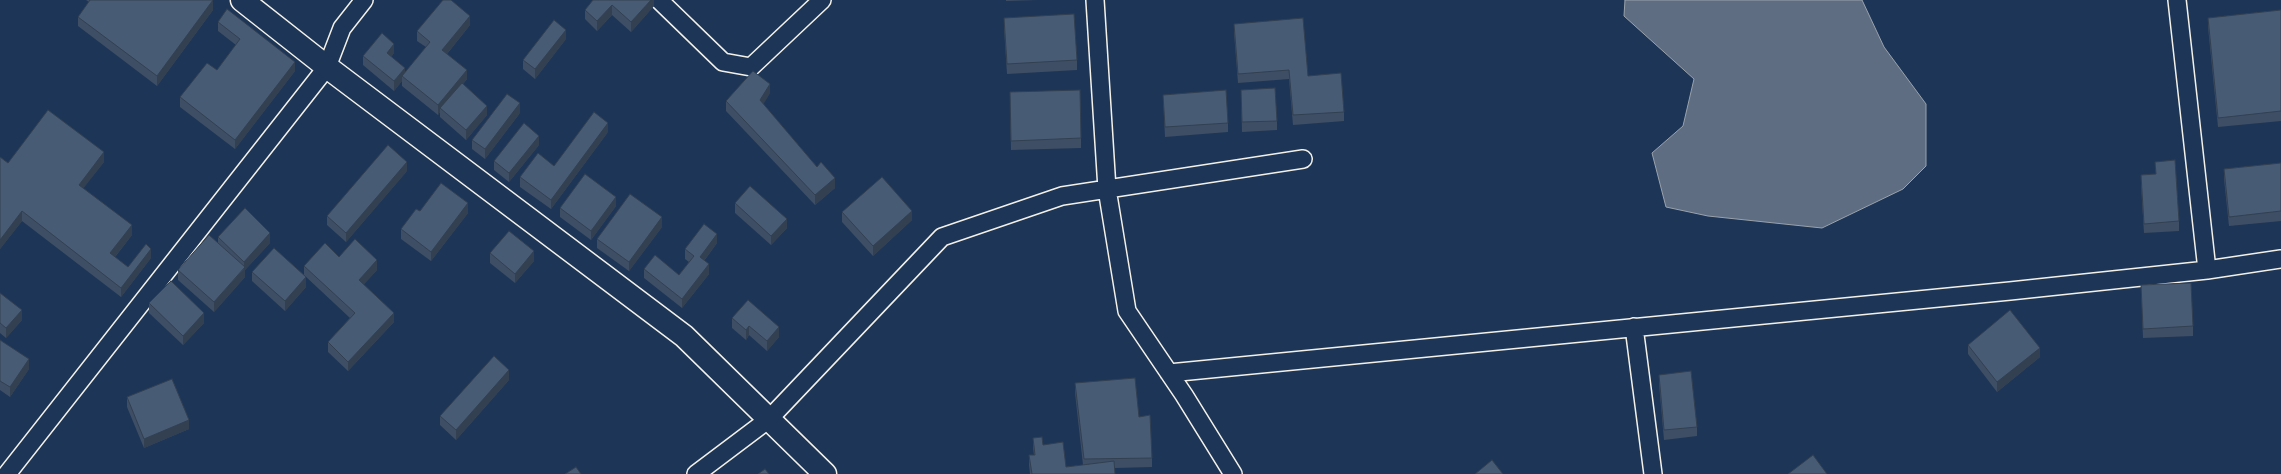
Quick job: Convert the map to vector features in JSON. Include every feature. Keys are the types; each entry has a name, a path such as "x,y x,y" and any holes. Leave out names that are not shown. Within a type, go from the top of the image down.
{"street":[{"path":"242,0 326,66 684,336 825,474"},
{"path":"7,474 326,66 342,28 364,0"},
{"path":"659,0 722,62 751,68 822,0"},
{"path":"1094,0 1107,189 1127,311 1169,372 1233,474"},
{"path":"2177,0 2207,270"},
{"path":"696,474 769,419 942,236 1062,196 1303,159"},
{"path":"1169,372 1634,328 2207,270 2281,258"},
{"path":"1634,328 1653,474"}],"water":[{"path":"1625,0 1862,0 1884,47 1926,104 1926,166 1903,189 1822,228 1708,216 1666,207 1652,153 1683,126 1694,79 1624,16"}],"building":[{"path":"90,0 213,0 157,76 78,17"},
{"path":"443,0 451,0 470,16 442,50 467,70 438,105 402,76 430,42 417,31"},
{"path":"593,0 651,0 631,22 612,5 597,21 585,10"},
{"path":"227,9 295,62 235,140 180,97 207,63 217,70 240,39 218,22"},
{"path":"2281,10 2281,111 2218,118 2208,18"},
{"path":"1074,14 1077,60 1007,64 1004,18"},
{"path":"1303,18 1308,76 1341,73 1344,112 1293,115 1289,70 1238,74 1234,24"},
{"path":"554,20 566,30 535,69 523,60"},
{"path":"382,33 394,44 387,53 405,68 394,81 363,56"},
{"path":"753,71 770,84 760,100 817,167 821,162 835,178 815,195 726,101"},
{"path":"462,83 487,106 466,130 440,108"},
{"path":"1275,88 1277,121 1242,122 1241,90"},
{"path":"1080,90 1081,138 1011,141 1010,92"},
{"path":"1226,90 1228,123 1165,127 1163,95"},
{"path":"507,94 520,103 485,149 472,140"},
{"path":"48,110 104,152 79,185 132,225 110,253 128,267 146,244 151,249 121,288 22,211 0,240 0,157 8,163"},
{"path":"594,112 608,123 551,200 520,177 538,153 554,166"},
{"path":"524,123 539,136 509,173 494,161"},
{"path":"388,145 407,162 346,233 327,216"},
{"path":"2175,160 2179,221 2144,224 2141,175 2156,174 2155,162"},
{"path":"2281,163 2281,211 2229,217 2224,169"},
{"path":"585,174 616,197 591,231 560,208"},
{"path":"882,177 912,211 873,246 842,212"},
{"path":"441,183 468,203 431,252 401,229 416,209 420,211"},
{"path":"750,186 787,219 771,236 735,203"},
{"path":"630,194 662,217 629,262 597,239"},
{"path":"245,208 270,233 244,262 218,237"},
{"path":"704,224 717,234 700,257 709,264 682,299 644,269 655,255 679,275 694,256 685,249"},
{"path":"509,231 534,251 515,274 490,253"},
{"path":"209,235 245,267 214,302 178,270"},
{"path":"355,239 377,260 359,280 394,313 348,362 328,342 355,313 304,266 325,243 339,257"},
{"path":"274,248 306,277 285,301 252,272"},
{"path":"171,281 204,313 183,336 149,303"},
{"path":"2191,283 2193,326 2143,329 2141,285"},
{"path":"0,293 22,310 6,328 0,323"},
{"path":"748,300 779,327 767,341 749,326 746,330 732,318"},
{"path":"2010,310 2040,348 1997,382 1968,345"},
{"path":"0,340 29,359 10,387 0,381"},
{"path":"494,356 509,370 456,430 440,416"},
{"path":"1691,371 1697,427 1664,430 1659,375"},
{"path":"1135,378 1139,417 1150,415 1152,458 1084,459 1075,383"},
{"path":"172,379 189,420 144,439 127,397"},
{"path":"1042,437 1043,445 1063,442 1066,467 1114,461 1115,474 1032,474 1029,455 1035,455 1033,438"},
{"path":"1813,455 1827,474 1788,474"},
{"path":"1492,460 1503,474 1475,474"},
{"path":"576,467 581,474 565,474"},
{"path":"765,469 769,474 758,474"}]}
